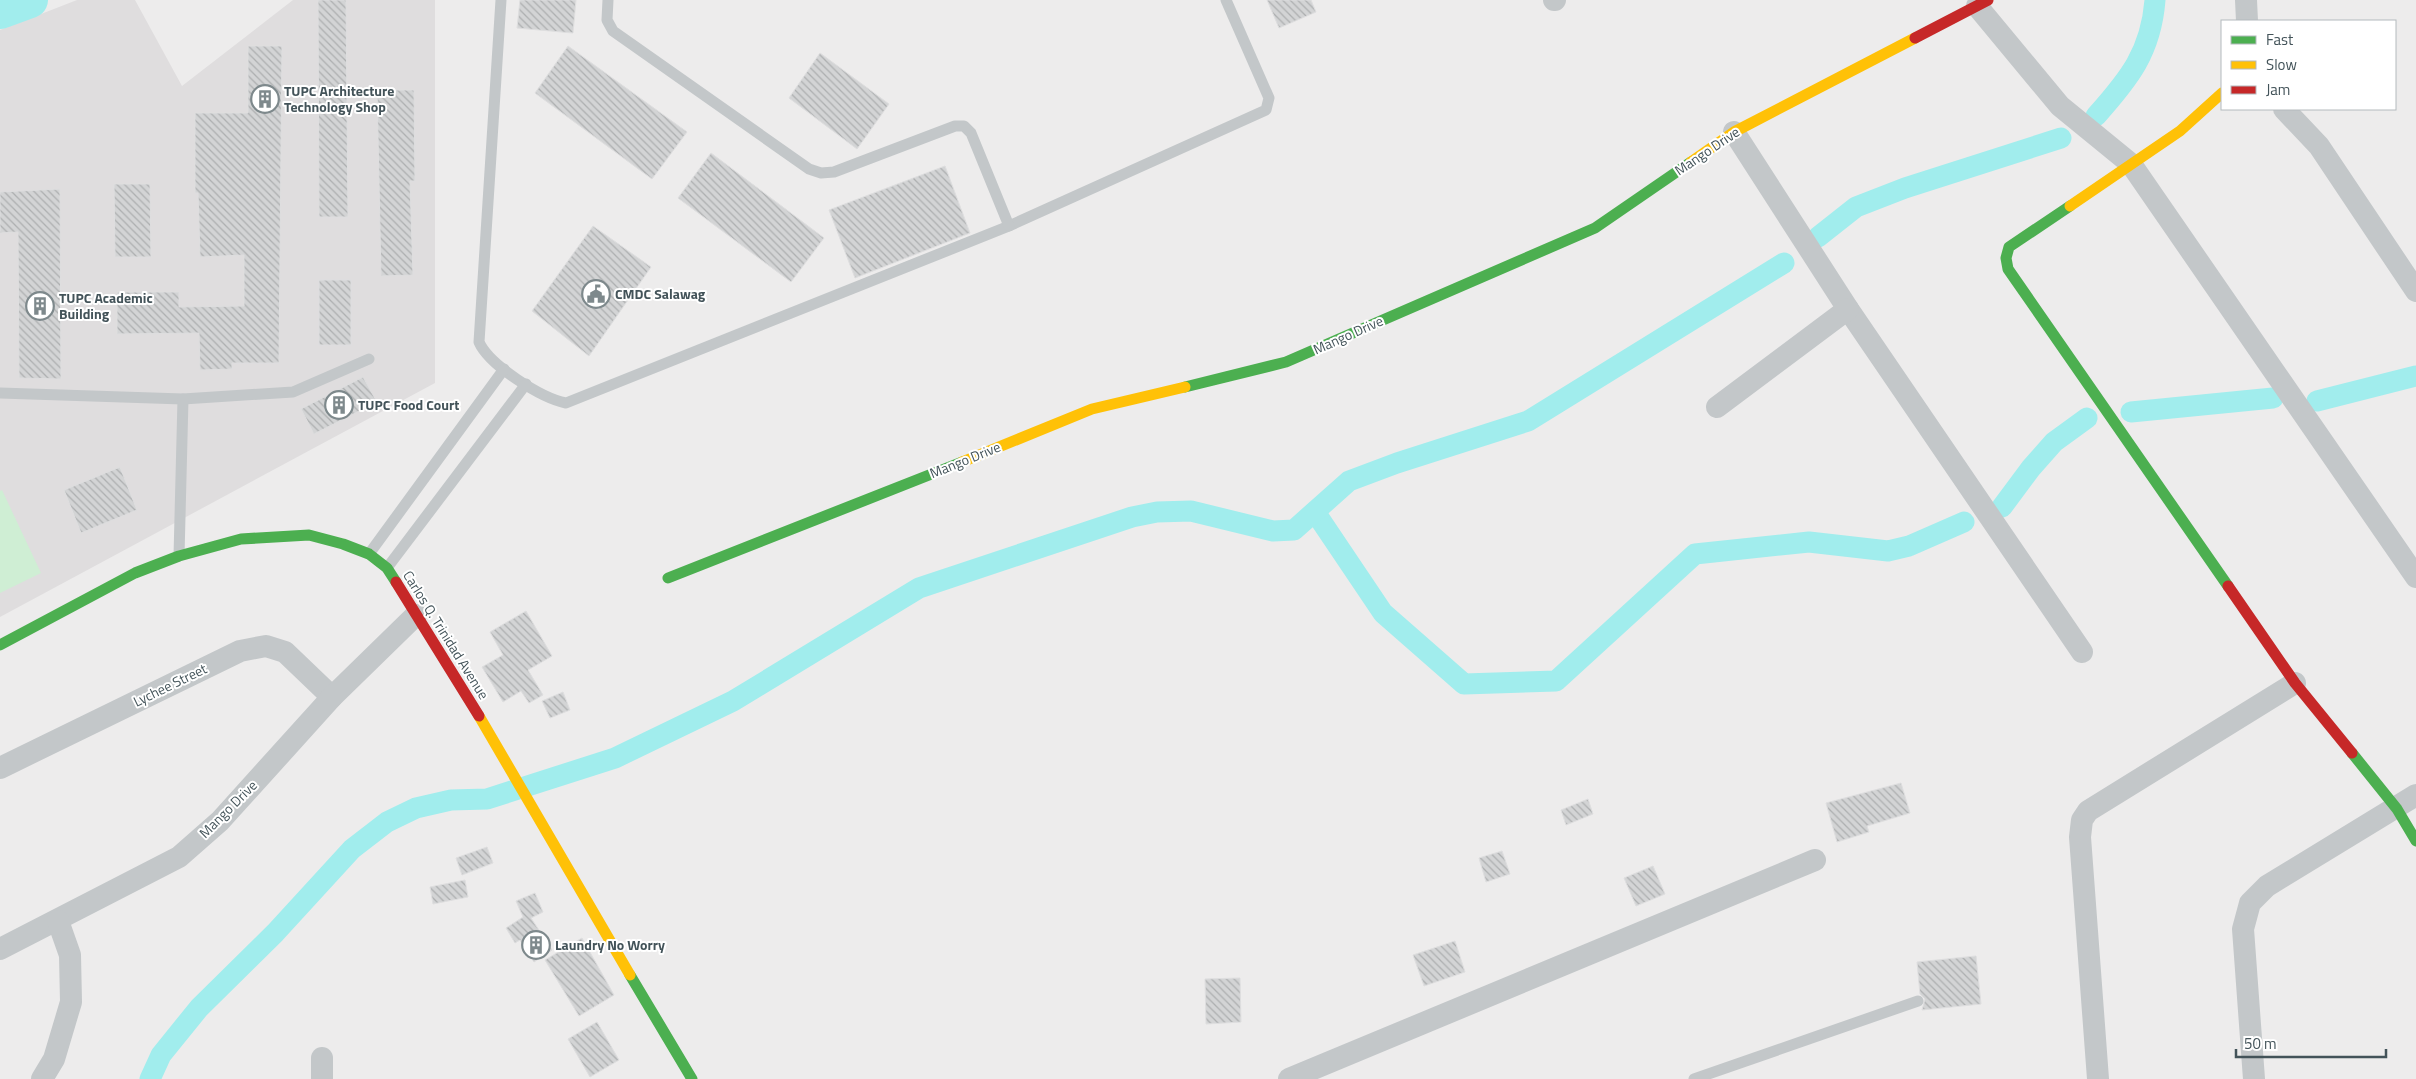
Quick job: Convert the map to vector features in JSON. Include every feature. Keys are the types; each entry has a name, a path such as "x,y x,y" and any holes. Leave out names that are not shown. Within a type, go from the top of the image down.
{"street":[{"path":"2246,0 2247,20"},
{"path":"1982,3 2060,106 2131,164 2416,577"},
{"name":"Mango Drive","path":"668,578 846,509 1092,408 1286,362 1594,228 1734,132 1982,3"},
{"path":"2221,94 2180,131 2009,247 2006,253 2008,269 2295,683 2397,808 2416,841"},
{"path":"2285,110 2319,146 2415,288"},
{"path":"1734,132 1848,309 2082,652"},
{"path":"1718,407 1848,309"},
{"name":"Carlos Q. Trinidad Avenue","path":"0,645 135,573 178,556 241,539 309,535 343,544 369,554 387,568 508,763 547,829 576,886 692,1079"},
{"name":"Mango Drive","path":"0,949 58,921 178,857 220,821 332,697 416,615"},
{"name":"Lychee Street","path":"0,768 240,651 266,646 285,652 332,697"},
{"path":"2098,1079 2080,837 2082,820 2088,812 2295,683"},
{"path":"2254,1079 2243,929 2250,903 2267,886 2416,795"},
{"path":"1289,1079 1815,860"},
{"path":"42,1079 54,1059 71,1002 70,955 58,921"}],"lane":[{"path":"501,0 479,342 483,352 504,369 553,401 566,403 578,400 1009,226 1266,110 1269,98 1226,0"},
{"path":"608,0 607,20 613,30 810,169 821,173 834,172 955,126 964,126 971,133 1009,226"},
{"path":"0,393 183,399 293,392 369,359"},
{"path":"369,554 504,369"},
{"path":"387,568 526,384"},
{"path":"178,556 183,399"},
{"path":"1694,1079 1918,1001"}],"shaded area":[{"path":"77,0 135,0 182,86 293,0 435,0 435,383 0,617 0,30"}],"green space":[{"path":"2,490 41,573 0,593 0,491"}],"building":[{"path":"318,0 346,0 348,217 319,217"},
{"path":"520,0 576,0 573,33 517,28"},
{"path":"1267,0 1311,0 1316,12 1279,28"},
{"path":"248,46 282,46 279,363 232,363 232,369 200,370 199,333 117,334 117,292 179,292 179,307 244,306 244,255 200,257 198,193 195,193 195,113 248,113"},
{"path":"568,46 687,132 652,179 535,93"},
{"path":"820,53 889,104 857,149 789,98"},
{"path":"377,90 414,90 415,181 410,181 413,275 381,276"},
{"path":"711,153 824,238 791,282 678,198"},
{"path":"945,166 970,233 855,278 829,210"},
{"path":"114,184 150,184 151,257 115,257"},
{"name":"TUPC Academic Building","path":"60,189 61,379 19,378 18,232 0,233 0,192"},
{"path":"593,226 651,267 589,356 532,311"},
{"path":"319,280 351,280 351,345 319,345"},
{"name":"TUPC Food Court","path":"363,377 377,402 314,434 301,409"},
{"path":"120,467 137,510 81,533 64,490"},
{"path":"526,611 552,656 528,670 543,695 529,703 521,691 503,702 482,667 503,655 490,632"},
{"path":"563,692 570,710 550,718 542,701"},
{"path":"1901,783 1910,813 1867,826 1869,832 1837,842 1826,803"},
{"path":"1588,799 1593,814 1566,825 1561,810"},
{"path":"487,847 493,863 462,875 456,858"},
{"path":"1502,851 1510,874 1486,882 1479,858"},
{"path":"1653,866 1665,894 1636,906 1624,878"},
{"path":"465,880 468,897 433,904 430,887"},
{"path":"535,893 543,912 531,918 552,950 534,962 520,940 515,943 506,928 523,917 516,901"},
{"path":"582,938 614,995 579,1016 545,960"},
{"path":"1455,941 1465,972 1424,986 1413,955"},
{"path":"1976,956 1981,1004 1922,1010 1925,999 1920,994 1917,962"},
{"path":"1240,978 1241,1022 1206,1024 1205,979"},
{"path":"597,1022 619,1060 590,1077 568,1039"}],"waterway":[{"path":"0,11 30,0"},
{"path":"2096,116 2119,90 2136,64 2149,35 2155,0"},
{"path":"1818,237 1856,207 1905,188 2061,138"},
{"path":"150,1079 161,1055 199,1008 275,933 352,849 387,822 416,808 451,800 487,799 615,758 733,701 919,588 1132,517 1157,512 1191,511 1273,531 1294,530 1349,481 1397,463 1528,421 1784,263"},
{"path":"2317,401 2416,376"},
{"path":"2131,412 2273,398"},
{"path":"2002,507 2031,468 2054,442 2087,418"},
{"path":"1315,512 1383,613 1464,684 1556,681 1695,554 1809,542 1888,551 1909,546 1964,522"}],"traffic: fast":[{"path":"1185,387 1286,362 1595,228 1691,162"},
{"path":"2070,206 2009,247 2006,258 2008,269 2228,586"},
{"path":"668,578 962,462"},
{"path":"0,645 135,573 179,556 241,539 309,535 343,544 369,554 387,568 396,582"},
{"path":"2352,753 2397,809 2416,841"},
{"path":"630,975 692,1079"}],"traffic: slow":[{"path":"1691,162 1734,132 1915,38"},
{"path":"2070,206 2180,131 2221,94"},
{"path":"962,462 1092,409 1185,387"},
{"path":"479,716 630,975"}],"traffic: jam":[{"path":"1915,38 1988,0"},
{"path":"396,582 479,716"},
{"path":"2228,586 2295,683 2352,753"}],"place":[{"name":"TUPC Architecture Technology Shop","path":"265,99"},
{"name":"CMDC Salawag","path":"596,294"},
{"name":"TUPC Academic Building","path":"40,306"},
{"name":"TUPC Food Court","path":"339,405"},
{"name":"Laundry No Worry","path":"536,945"}]}
